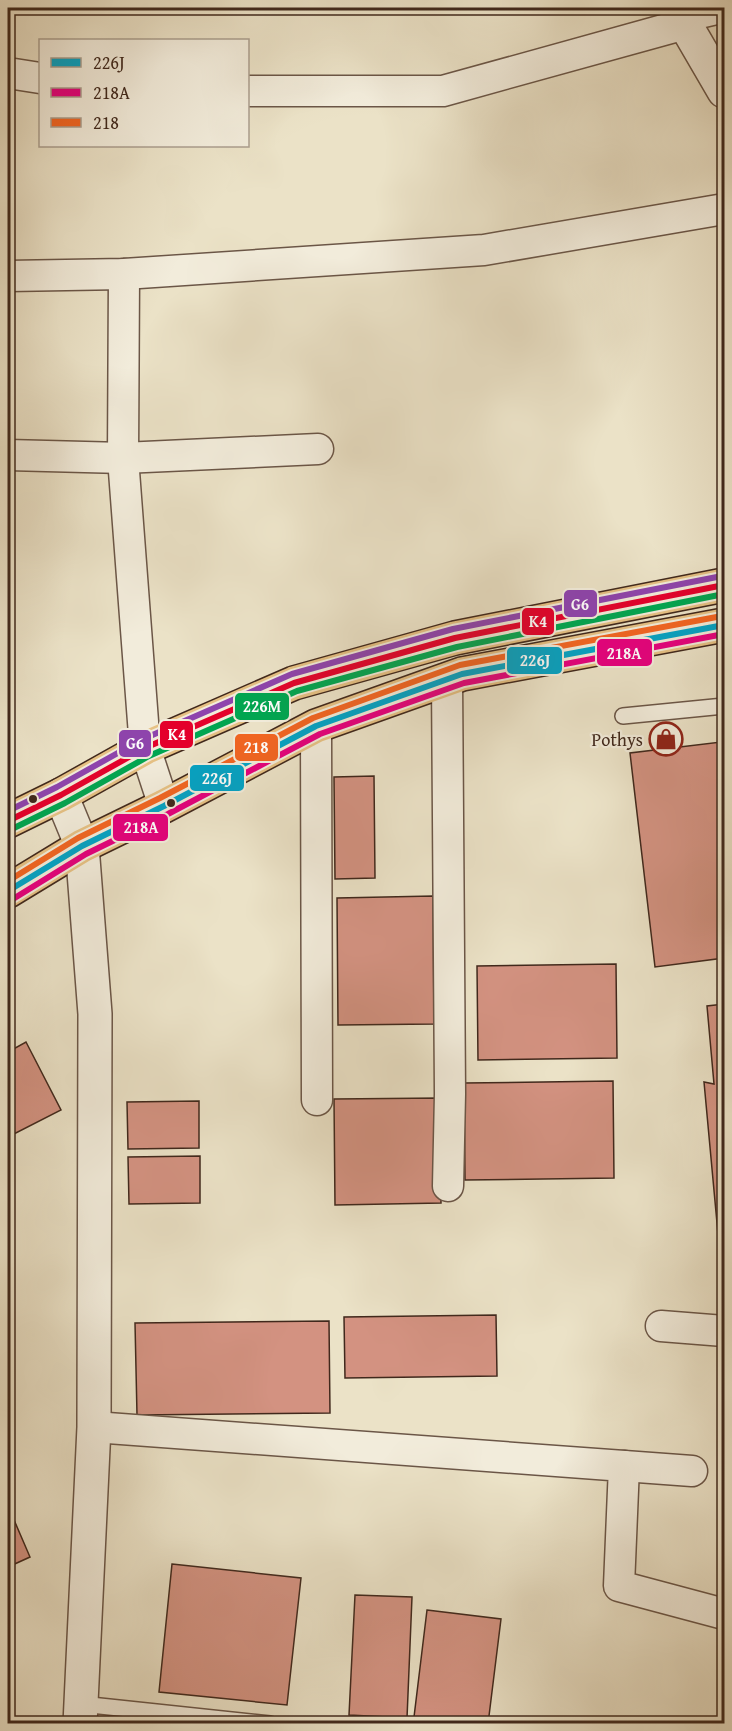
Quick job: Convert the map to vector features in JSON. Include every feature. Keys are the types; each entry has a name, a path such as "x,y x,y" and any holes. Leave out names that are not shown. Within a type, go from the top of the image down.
{"highway":[{"path":"8,821 61,795 145,748 294,684 443,641 724,585"},
{"path":"8,891 82,846 164,806 316,726 462,674 724,625"}],"street":[{"path":"249,91 443,91 682,16 724,91"},
{"path":"8,73 39,78"},
{"path":"8,276 124,274 484,250 724,208"},
{"path":"124,274 123,458 145,748 164,806"},
{"path":"8,454 123,458 318,449"},
{"path":"447,679 450,1082 448,1186"},
{"path":"316,726 317,1100"},
{"path":"61,795 82,846 95,1014 94,1427 80,1714"},
{"path":"661,1326 724,1331"},
{"path":"94,1427 692,1471"},
{"path":"624,1466 619,1586 724,1614"}],"lane":[{"path":"682,16 724,15"},
{"path":"623,716 724,706"},
{"path":"80,1714 270,1724"}],"building":[{"path":"721,742 724,774 724,958 655,967 630,753"},
{"path":"374,776 375,878 335,879 334,777"},
{"path":"433,896 434,1024 338,1025 337,898"},
{"path":"616,964 617,1058 478,1060 477,966"},
{"path":"724,1004 724,1233 718,1234 704,1082 714,1084 707,1006"},
{"path":"26,1042 61,1110 8,1137 8,1052"},
{"path":"613,1081 614,1178 465,1180 464,1083"},
{"path":"440,1098 441,1203 335,1205 334,1099"},
{"path":"199,1101 199,1148 128,1149 127,1102"},
{"path":"200,1156 200,1203 129,1204 128,1157"},
{"path":"496,1315 497,1376 345,1378 344,1317"},
{"path":"329,1321 330,1413 137,1415 135,1323"},
{"path":"8,1506 30,1557 8,1567"},
{"path":"172,1564 301,1578 287,1705 159,1692"},
{"path":"355,1595 412,1597 407,1718 349,1715"},
{"path":"427,1610 501,1619 488,1724 468,1724 414,1717"}],"transit line":[{"name":"G6","path":"8,811 57,787 141,740 292,674 453,629 722,576"},
{"name":"K4","path":"8,821 61,795 145,748 294,683 455,638 724,585"},
{"name":"226M","path":"12,829 65,803 149,756 297,691 457,647 724,594"},
{"name":"218","path":"8,881 78,838 313,718 460,665 722,616"},
{"name":"226J","path":"8,891 82,846 164,806 316,726 462,674 724,625"},
{"name":"218A","path":"13,899 86,854 168,814 320,734 464,683 724,634"}],"place":[{"name":"Pothys","path":"666,739"}]}
